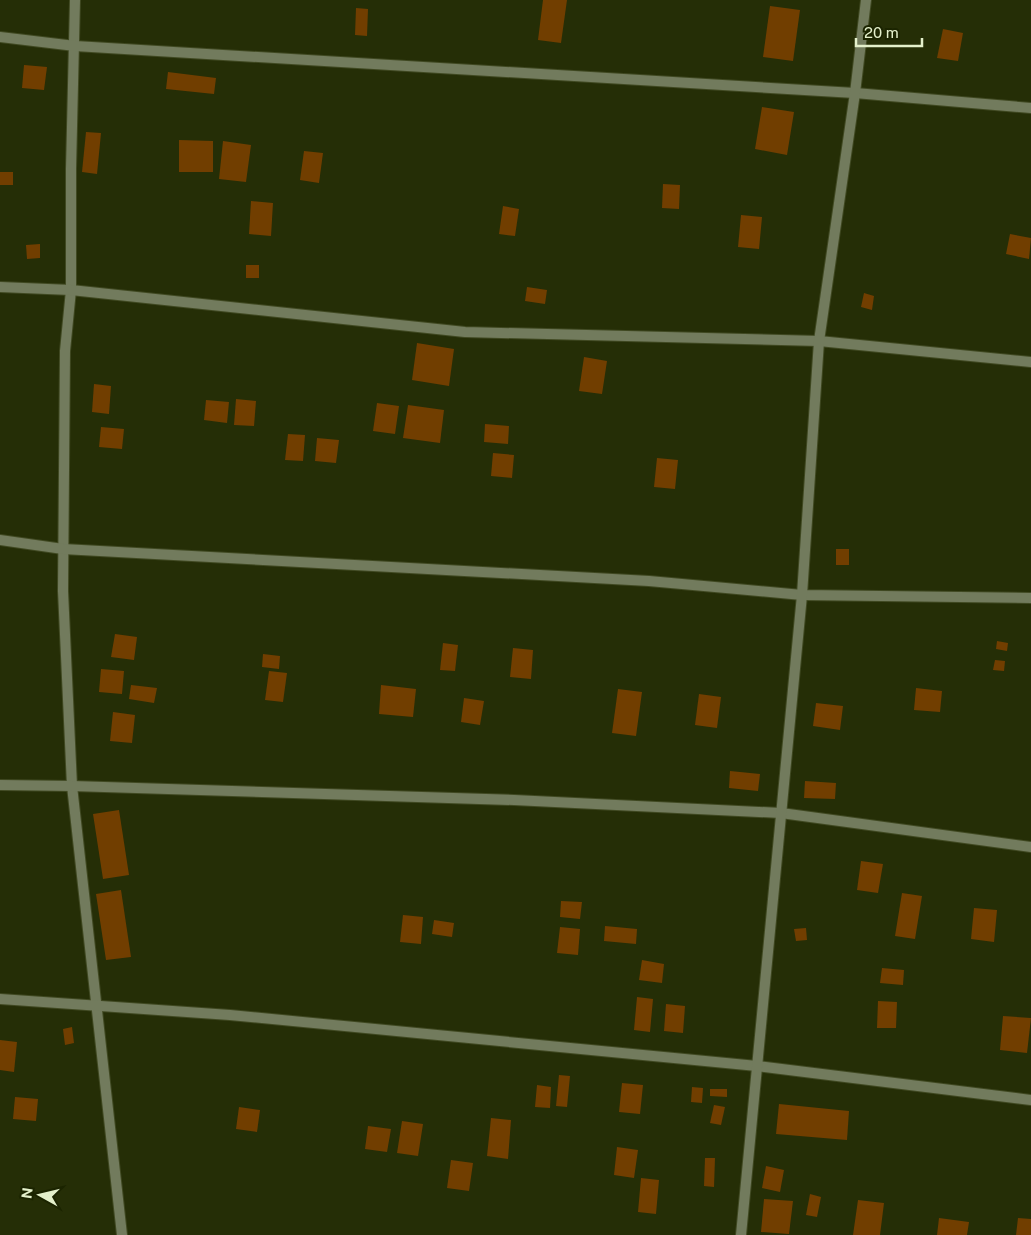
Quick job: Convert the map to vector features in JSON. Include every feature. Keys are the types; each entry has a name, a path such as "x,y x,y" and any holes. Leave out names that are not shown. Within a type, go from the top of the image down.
{"street":[{"path":"75,0 71,169 71,290 65,351 63,591 72,786 122,1235"},
{"path":"741,1235 802,595 819,342 855,93 866,0"},
{"path":"0,37 75,46 855,93 1031,108"},
{"path":"0,287 71,290 465,332 819,342 1031,362"},
{"path":"0,540 63,549 649,581 802,595 1031,598"},
{"path":"0,785 514,800 782,812 1031,847"},
{"path":"0,998 230,1015 757,1066 1031,1100"}],"building":[{"path":"543,0 567,0 561,43 538,40"},
{"path":"770,6 800,10 793,61 763,57"},
{"path":"356,8 368,9 367,36 355,35"},
{"path":"943,29 963,33 958,61 937,58"},
{"path":"24,65 47,67 44,90 22,88"},
{"path":"168,72 216,78 214,94 166,89"},
{"path":"762,107 794,112 787,155 755,149"},
{"path":"86,132 101,133 97,174 82,172"},
{"path":"179,140 213,141 213,172 179,172"},
{"path":"223,141 251,145 246,182 219,179"},
{"path":"304,151 323,153 319,183 300,180"},
{"path":"0,172 13,172 13,185 0,185"},
{"path":"663,184 680,185 679,209 662,208"},
{"path":"251,201 273,203 271,236 249,234"},
{"path":"503,206 519,209 515,236 499,234"},
{"path":"741,215 762,217 759,249 738,247"},
{"path":"1010,234 1031,238 1029,259 1006,254"},
{"path":"40,244 40,258 27,259 26,245"},
{"path":"246,265 259,265 259,278 246,278"},
{"path":"527,287 547,290 545,304 525,301"},
{"path":"864,293 874,296 872,310 861,307"},
{"path":"417,343 454,349 449,386 412,380"},
{"path":"584,357 607,361 602,394 579,391"},
{"path":"94,384 111,386 109,414 92,412"},
{"path":"236,399 256,401 254,426 234,425"},
{"path":"206,400 229,402 227,423 204,420"},
{"path":"377,403 399,406 395,434 373,431"},
{"path":"408,405 444,410 440,443 403,438"},
{"path":"485,424 509,426 508,444 484,442"},
{"path":"101,427 124,429 122,449 99,447"},
{"path":"288,434 305,435 303,461 285,460"},
{"path":"317,438 339,440 336,463 315,461"},
{"path":"493,453 514,455 512,478 491,476"},
{"path":"657,458 678,460 675,489 654,487"},
{"path":"836,549 849,549 849,565 836,565"},
{"path":"115,634 137,637 134,660 111,657"},
{"path":"997,641 1008,643 1007,651 996,649"},
{"path":"443,643 458,645 455,671 440,670"},
{"path":"513,648 533,650 531,679 510,677"},
{"path":"263,654 280,656 279,669 262,667"},
{"path":"995,660 1005,661 1004,671 993,670"},
{"path":"101,669 124,671 122,694 99,692"},
{"path":"269,671 287,673 283,702 265,700"},
{"path":"131,685 157,688 154,703 129,699"},
{"path":"381,685 416,689 413,717 379,714"},
{"path":"916,688 942,691 940,712 914,710"},
{"path":"618,689 642,692 636,736 612,733"},
{"path":"699,694 721,697 717,728 695,725"},
{"path":"464,698 484,701 480,725 461,722"},
{"path":"816,703 843,706 840,730 813,726"},
{"path":"113,712 135,715 132,743 110,741"},
{"path":"730,771 760,774 758,791 729,788"},
{"path":"805,781 836,783 835,799 804,798"},
{"path":"119,810 129,875 103,879 93,814"},
{"path":"861,861 883,864 878,893 857,890"},
{"path":"121,890 131,957 106,960 96,894"},
{"path":"902,893 922,896 915,939 895,936"},
{"path":"561,901 582,902 580,919 560,917"},
{"path":"974,908 997,910 994,942 971,939"},
{"path":"403,915 423,917 421,944 400,942"},
{"path":"434,920 454,923 452,937 432,934"},
{"path":"605,926 637,929 636,944 604,941"},
{"path":"560,927 580,929 578,955 557,953"},
{"path":"806,928 807,940 796,941 794,929"},
{"path":"642,960 664,964 662,983 639,980"},
{"path":"882,968 904,970 903,985 880,983"},
{"path":"637,997 653,999 650,1032 634,1030"},
{"path":"878,1001 897,1002 896,1028 877,1028"},
{"path":"666,1004 685,1006 683,1033 664,1031"},
{"path":"1003,1016 1031,1018 1027,1053 1000,1050"},
{"path":"72,1027 74,1043 65,1045 63,1029"},
{"path":"0,1040 17,1042 14,1072 0,1070"},
{"path":"559,1075 570,1076 567,1107 556,1106"},
{"path":"622,1083 643,1085 640,1114 619,1112"},
{"path":"537,1085 551,1087 550,1108 535,1107"},
{"path":"692,1087 703,1088 702,1103 691,1102"},
{"path":"710,1089 727,1089 727,1097 710,1096"},
{"path":"15,1097 38,1099 36,1121 13,1119"},
{"path":"779,1104 849,1111 847,1140 776,1134"},
{"path":"714,1105 725,1107 721,1125 710,1123"},
{"path":"239,1107 260,1110 257,1132 236,1129"},
{"path":"491,1118 511,1120 508,1159 487,1156"},
{"path":"402,1121 423,1124 418,1156 397,1153"},
{"path":"368,1126 391,1129 387,1152 365,1149"},
{"path":"617,1147 638,1150 634,1178 614,1175"},
{"path":"705,1158 715,1158 714,1187 704,1186"},
{"path":"451,1160 473,1163 469,1191 447,1188"},
{"path":"766,1166 784,1170 780,1192 762,1188"},
{"path":"641,1178 659,1180 656,1214 638,1212"},
{"path":"810,1194 821,1197 817,1217 806,1215"},
{"path":"764,1199 793,1201 789,1234 761,1232"},
{"path":"858,1200 884,1203 880,1235 853,1235"},
{"path":"939,1218 969,1222 967,1235 937,1235"},
{"path":"1018,1218 1031,1219 1031,1235 1016,1235"}]}
